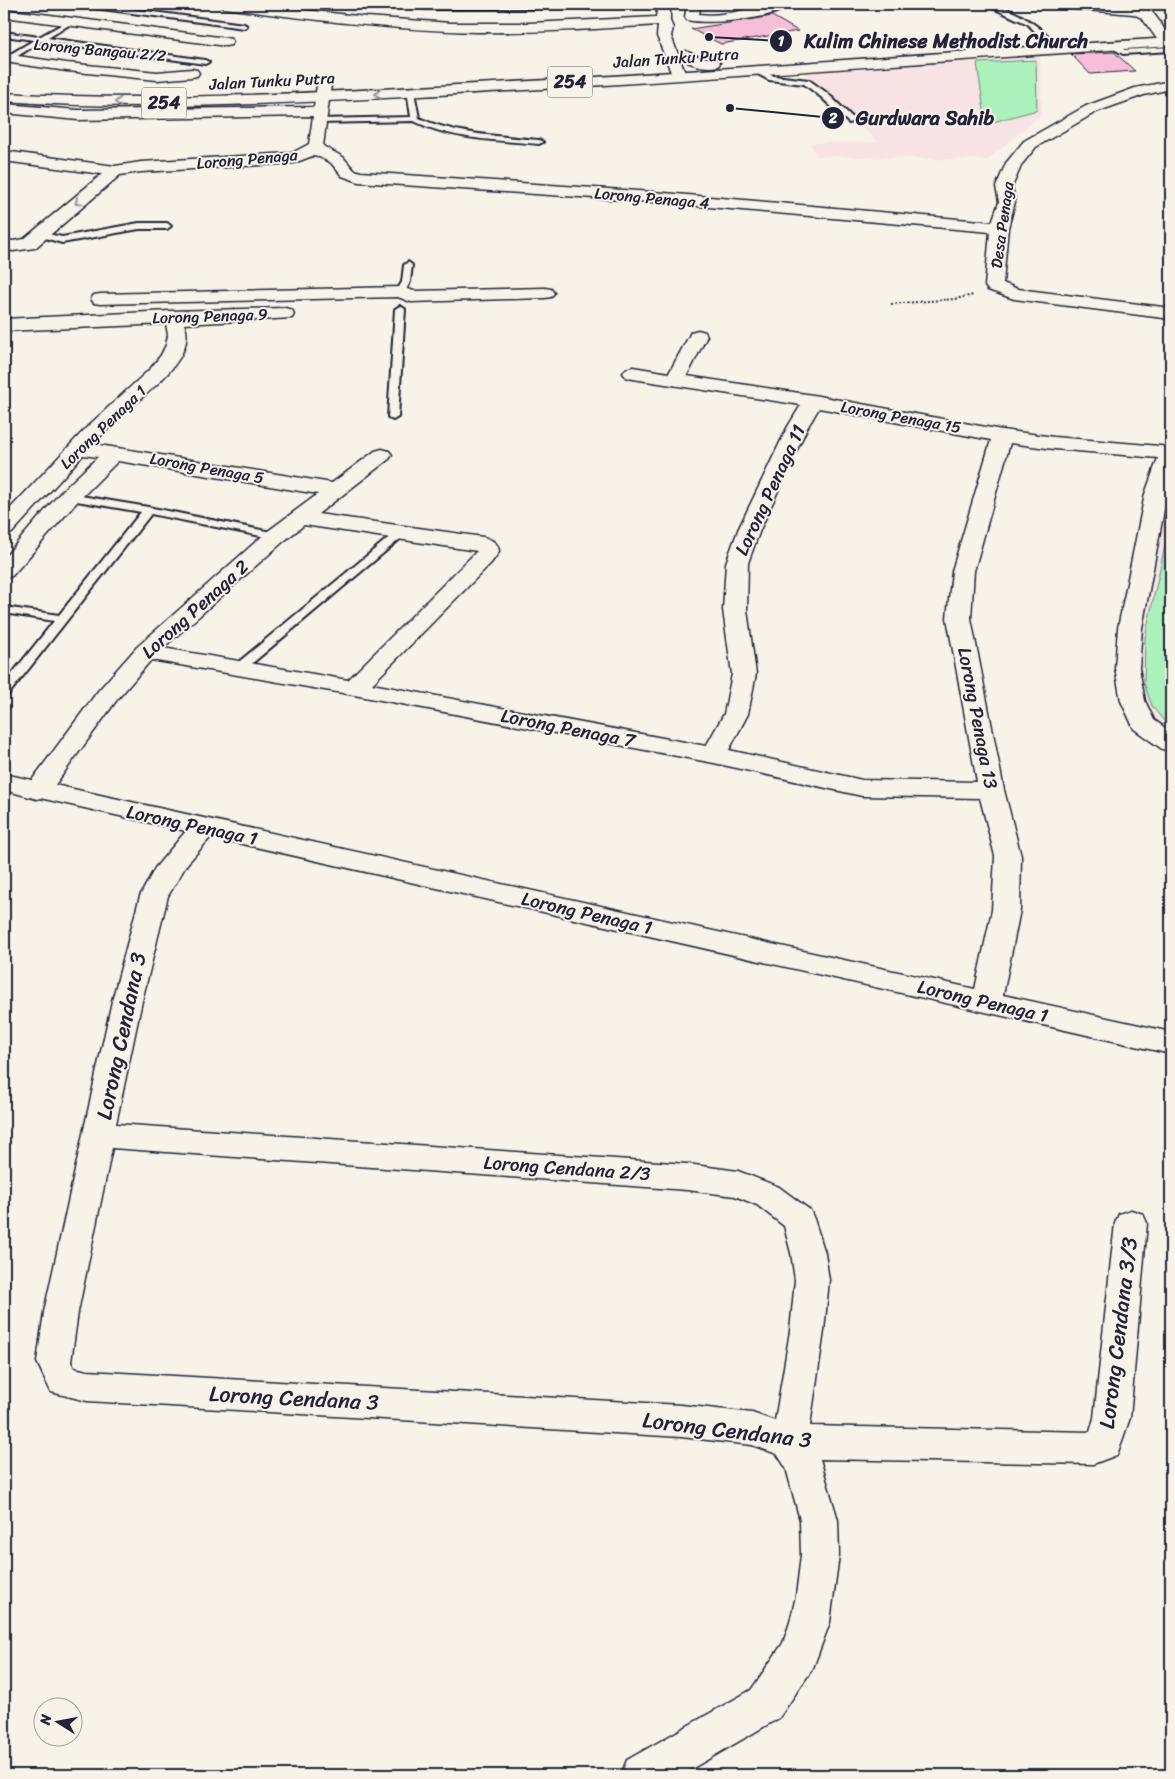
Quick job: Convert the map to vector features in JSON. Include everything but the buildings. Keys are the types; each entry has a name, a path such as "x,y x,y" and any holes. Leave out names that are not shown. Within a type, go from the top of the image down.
{"street":[{"path":"224,4 451,27 525,27 630,23 665,25"},
{"path":"630,23 631,4"},
{"path":"664,4 664,36 682,65"},
{"path":"693,10 701,19 717,19 762,7 783,4"},
{"path":"1062,4 1135,10 1146,15 1168,38"},
{"path":"171,91 265,9"},
{"path":"4,13 226,42"},
{"name":"Jalan Tunku Putra","path":"4,97 67,101 322,103 651,67 1051,43 1168,38"},
{"name":"Jalan Tunku Putra","path":"4,83 61,88 171,91 322,103 410,92 682,65 756,70 1113,46 1168,38"},
{"name":"Lorong Bangau 2/2","path":"6,58 67,67 157,76 192,73"},
{"name":"Desa Penaga","path":"1171,85 1140,91 1091,109 1030,144 1014,163 1004,187 1007,202 999,228 994,286 1014,294 1171,314"},
{"path":"4,108 78,115 322,103"},
{"name":"Lorong Penaga","path":"115,171 141,167 294,158 304,155 314,148 322,103"},
{"name":"Lorong Penaga 4","path":"314,148 337,160 348,172 359,178 653,197 999,228"},
{"path":"4,156 115,171"},
{"path":"4,244 22,246 29,244 115,171"},
{"path":"4,231 39,235"},
{"path":"100,299 404,300 545,293"},
{"path":"380,311 404,300"},
{"name":"Lorong Penaga 9","path":"4,325 300,313"},
{"name":"Lorong Penaga 1","path":"4,528 108,417 152,378 170,356 179,336 177,324 170,317"},
{"path":"676,379 698,336"},
{"name":"Lorong Penaga 15","path":"634,373 813,401 1054,444 1171,453"},
{"name":"Lorong Penaga 11","path":"714,755 736,714 744,674 735,610 737,563 749,530 797,428 813,401"},
{"name":"Lorong Penaga 13","path":"987,1002 1006,910 1008,856 991,790 958,618 963,571 1002,436"},
{"name":"Lorong Penaga 5","path":"79,448 335,490"},
{"path":"4,570 69,497 114,453"},
{"path":"1171,453 1166,484 1156,494 1130,628 1128,668 1133,701 1143,724 1171,743"},
{"name":"Lorong Penaga 2","path":"37,791 107,696 145,652 276,536 382,455"},
{"path":"299,518 483,544 488,548 488,552 483,558 354,688"},
{"name":"Lorong Penaga 7","path":"145,652 354,688 714,755 862,788 991,790"},
{"name":"Lorong Penaga 1","path":"4,782 37,791 1171,1043"},
{"name":"Lorong Cendana 3","path":"205,827 177,858 154,896 135,965 61,1312 54,1362 63,1381 87,1386 682,1421 752,1429 790,1442 1093,1448 1104,1443"},
{"name":"Lorong Cendana 2/3","path":"99,1135 687,1177 738,1184 768,1196 798,1218 808,1253 812,1280 790,1442"},
{"name":"Lorong Cendana 3/3","path":"1104,1443 1112,1418 1131,1223"},
{"path":"642,1775 765,1704 799,1654 810,1622 815,1596 820,1555 819,1529 812,1493 803,1462 790,1442"}],"lane":[{"path":"80,4 244,26"},
{"path":"426,7 631,4"},
{"path":"987,4 1030,23 1051,43"},
{"path":"6,58 70,22"},
{"path":"4,34 205,62"},
{"path":"1113,46 1123,52 1171,49"},
{"path":"756,70 772,78 806,82 824,95 852,121"},
{"path":"410,92 415,119"},
{"path":"322,103 415,119 440,130 539,142"},
{"path":"39,235 62,240 140,226 167,226"},
{"path":"393,417 408,265"},
{"path":"69,497 148,510 276,536"},
{"path":"4,692 148,510"},
{"path":"239,668 402,532"},
{"path":"4,610 62,619"}],"path":[{"path":"890,304 955,299 976,294 994,286"}],"shaded area":[{"path":"1040,57 1042,114 987,160 816,156 810,143 878,142 803,72"},
{"path":"1167,462 1171,463 1171,743 1161,738 1127,668"}],"green space":[{"path":"1036,60 1037,110 986,124 977,63"},
{"path":"1171,518 1171,730 1152,706 1144,683 1145,637"}],"place":[{"name":"Kulim Chinese Methodist Church","path":"709,37"},
{"name":"Gurdwara Sahib","path":"730,108"}]}
